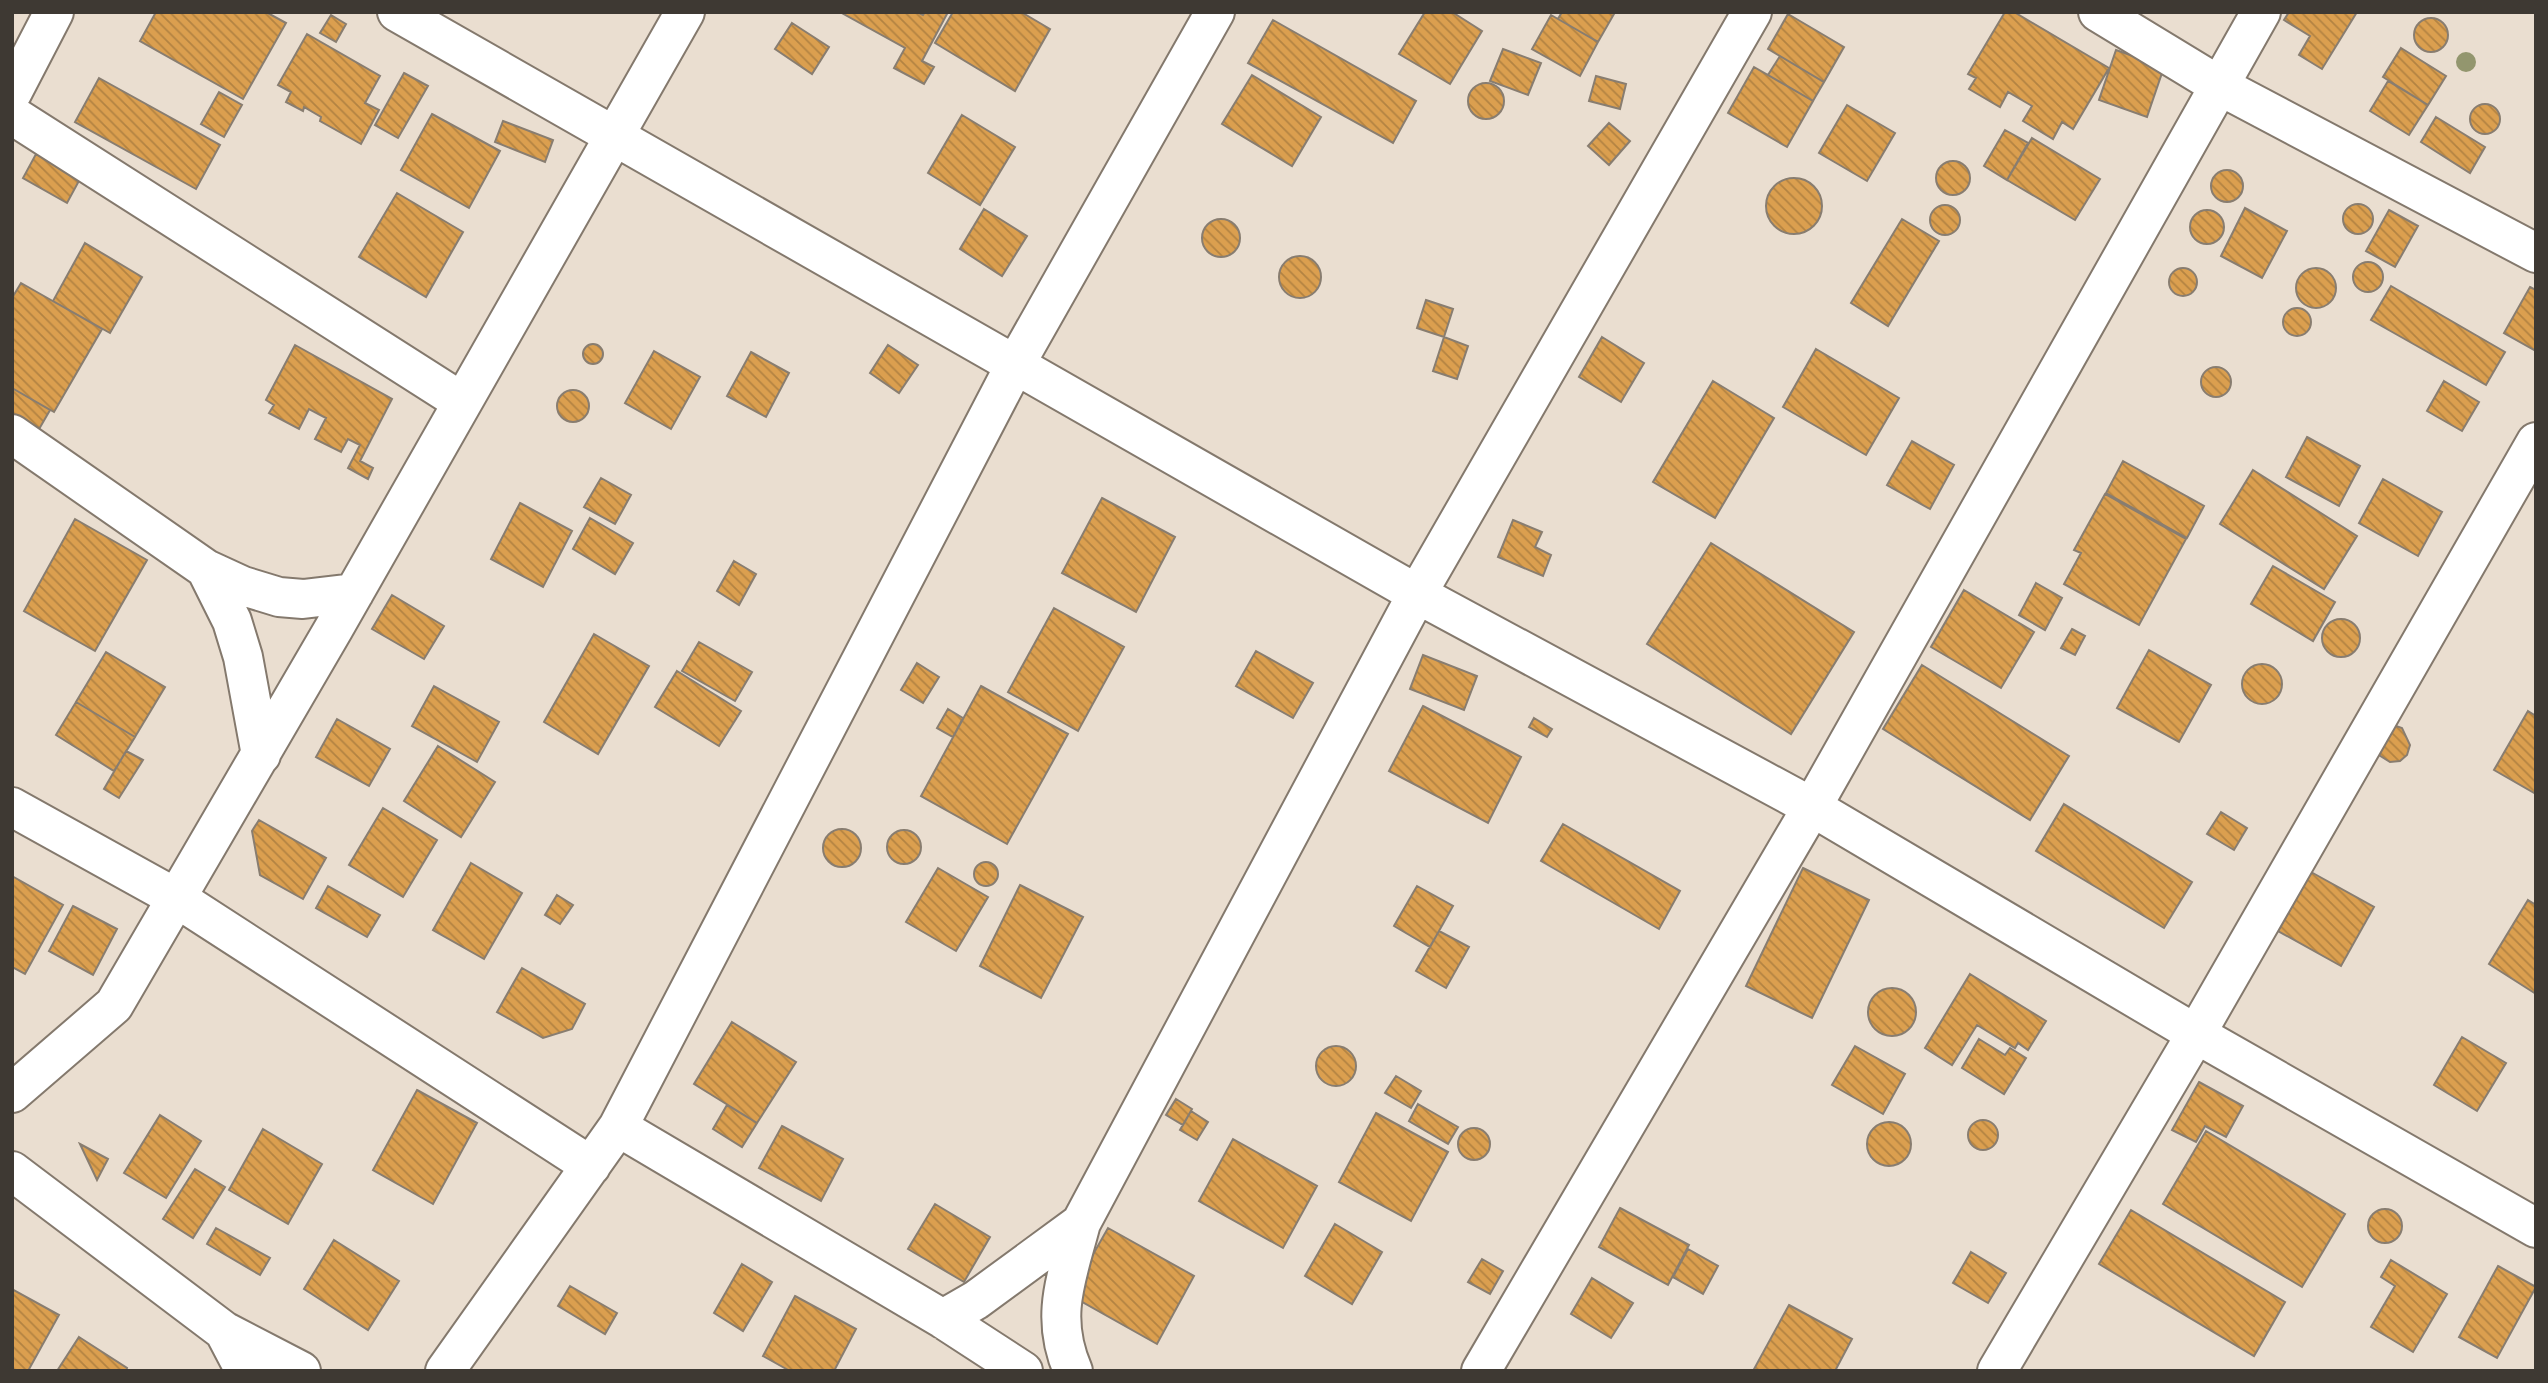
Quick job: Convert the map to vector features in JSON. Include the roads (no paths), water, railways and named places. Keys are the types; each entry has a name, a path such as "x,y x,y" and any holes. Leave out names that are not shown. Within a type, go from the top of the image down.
{"street":[{"path":"12,93 54,12"},
{"path":"397,12 1417,594 1812,807 2196,1034 2536,1228"},
{"path":"12,1093 114,1004 261,755 685,12"},
{"path":"445,1371 618,1127 1015,365 1215,12"},
{"path":"1073,1371 1066,1355 1059,1309 1081,1223 1417,594 1752,12"},
{"path":"2098,12 2218,85 2536,253"},
{"path":"1481,1371 1812,807 2261,12"},
{"path":"12,115 461,402"},
{"path":"12,434 206,569 243,586 279,597 303,599 354,593"},
{"path":"1997,1371 2196,1034 2536,442"},
{"path":"206,569 232,621 243,657 261,755"},
{"path":"12,807 178,899 591,1167"},
{"path":"618,1127 943,1319 1023,1371"},
{"path":"12,1171 224,1331 301,1371"},
{"path":"943,1319 976,1300 1081,1223"},
{"path":"224,1331 245,1371"}]}
